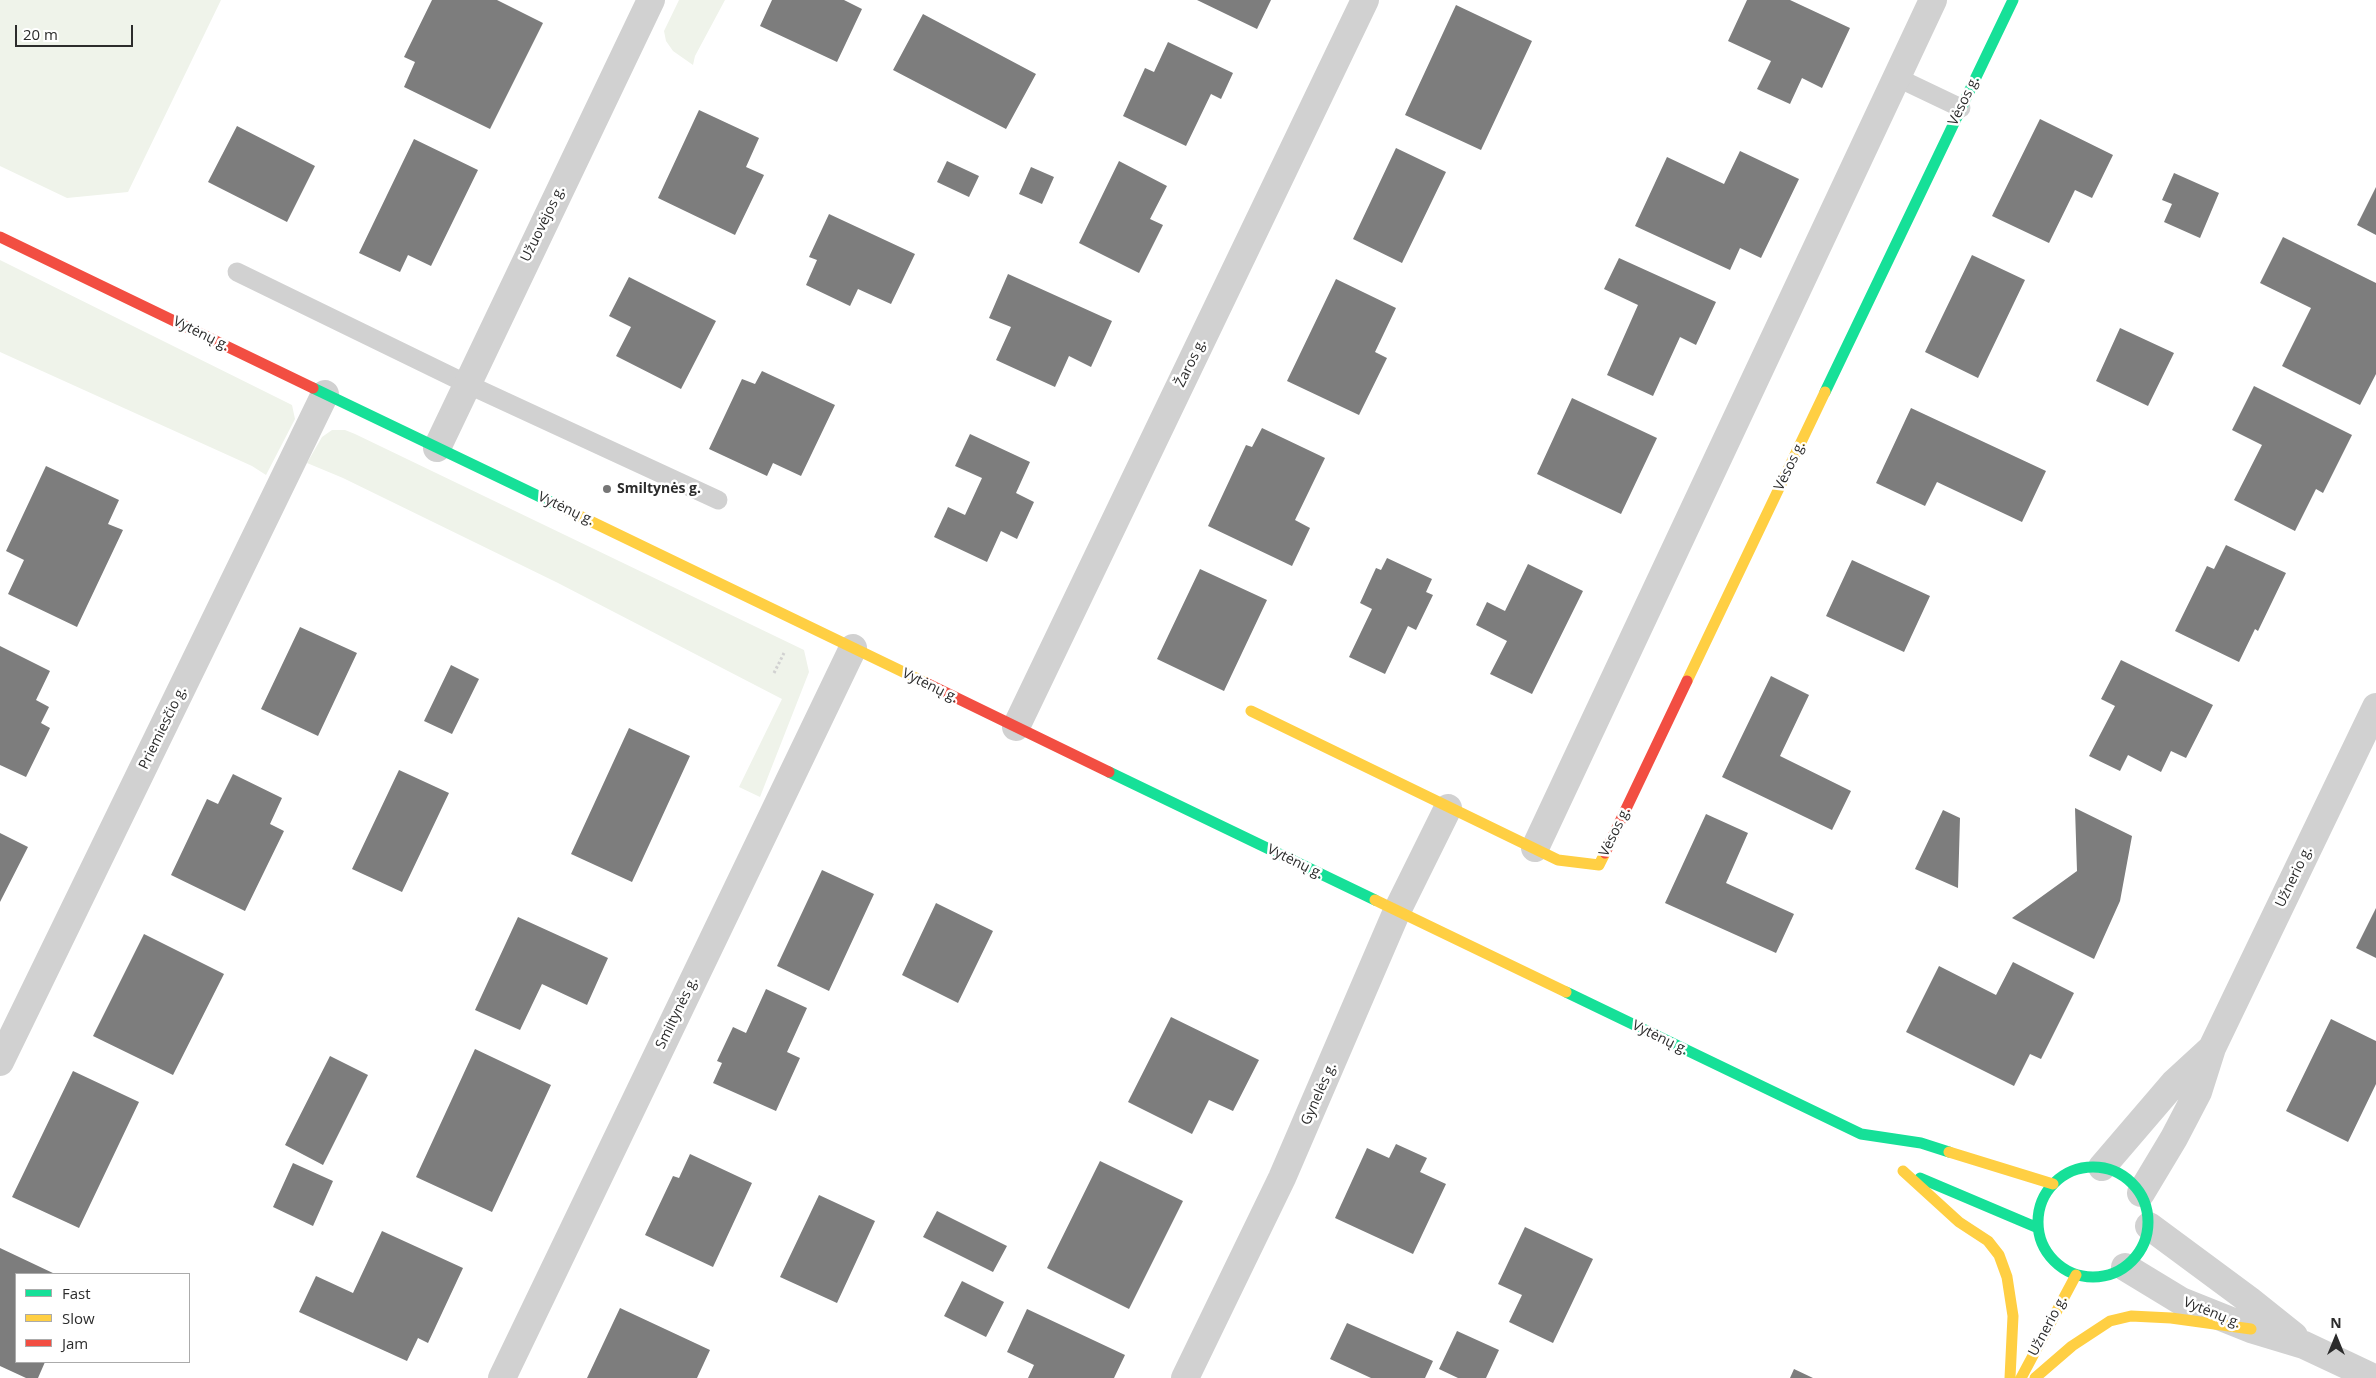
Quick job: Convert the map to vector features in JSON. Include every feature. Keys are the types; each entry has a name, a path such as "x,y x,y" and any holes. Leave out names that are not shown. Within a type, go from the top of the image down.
{"main road":[{"name":"Vėsos g.","path":"1535,848 1558,860 1599,865 2012,0"},
{"name":"Vytėnų g.","path":"0,237 1861,1134 1875,1146"},
{"path":"1251,711 1448,808 1535,848"},
{"name":"Vytėnų g.","path":"1861,1134 1921,1143 2053,1184"},
{"path":"2010,1378 2013,1316 2007,1278 1999,1254 1988,1241 1959,1222 1899,1167 2038,1228"},
{"path":"2084,1167 2102,1167 2117,1172 2130,1180 2141,1193 2147,1209 2149,1226 2145,1242 2137,1256 2125,1267 2110,1275 2092,1278 2076,1275 2062,1267 2050,1256 2042,1243 2038,1228 2039,1212 2044,1197 2053,1184 2067,1173 2084,1167"},
{"name":"Užnerio g.","path":"2021,1378 2076,1275"},
{"path":"2035,1378 2072,1346 2110,1321 2131,1316 2171,1318 2251,1329"}],"street":[{"name":"Užuovėjos g.","path":"437,448 651,0"},
{"name":"Žaros g.","path":"1016,727 1365,0"},
{"path":"1535,848 1933,0"},
{"name":"Priemiesčio g.","path":"0,1062 325,394"},
{"name":"Smiltynės g.","path":"502,1378 853,648"},
{"name":"Užnerio g.","path":"2141,1193 2174,1138 2198,1092 2212,1048 2376,707"},
{"name":"Gynelės g.","path":"1185,1378 1282,1178 1397,911 1448,808"},
{"name":"Užnerio g.","path":"2102,1167 2174,1083 2212,1048"},
{"name":"Vytėnų g.","path":"2149,1226 2249,1300 2304,1345"},
{"name":"Vytėnų g.","path":"2125,1267 2180,1301 2251,1329 2304,1345 2374,1378"}],"lane":[{"path":"1896,77 1961,108"},
{"path":"237,272 467,384 718,500"}],"shaded area":[{"path":"0,0 221,0 128,192 67,198 0,166"},
{"path":"679,0 725,0 695,56 693,65 673,51 666,41 664,31"},
{"path":"0,260 292,405 295,419 266,475 252,466 0,352"},
{"path":"332,430 345,430 355,434 804,650 809,672 760,797 739,787 782,699 558,583 343,478 307,463 322,437"}],"building":[{"path":"432,0 497,0 543,23 490,129 404,87 415,62 404,57"},
{"path":"772,0 844,0 862,9 837,62 760,26"},
{"path":"1197,0 1271,0 1257,29"},
{"path":"1747,0 1790,0 1850,28 1822,88 1802,78 1790,104 1757,89 1771,61 1728,41"},
{"path":"1456,5 1532,41 1481,150 1405,115"},
{"path":"923,14 1036,74 1006,129 893,70"},
{"path":"1168,42 1233,73 1221,99 1211,94 1186,146 1123,116 1145,68 1154,72"},
{"path":"699,110 759,138 746,167 764,175 735,235 658,198"},
{"path":"2040,119 2113,155 2092,198 2075,190 2049,243 1992,216"},
{"path":"237,126 315,166 287,222 208,182"},
{"path":"414,139 478,170 431,266 408,255 400,272 359,253"},
{"path":"1396,148 1446,172 1402,263 1353,239"},
{"path":"1740,151 1799,179 1761,258 1740,248 1730,270 1635,226 1667,157 1724,184"},
{"path":"947,161 979,176 969,197 937,182"},
{"path":"1119,161 1167,186 1150,219 1163,225 1139,273 1079,243"},
{"path":"1031,167 1054,177 1042,204 1019,194"},
{"path":"2174,173 2219,193 2200,238 2164,222 2172,204 2162,200"},
{"path":"2376,187 2376,235 2357,225"},
{"path":"829,214 915,254 891,304 858,289 850,306 806,285 817,260 809,257"},
{"path":"2283,237 2376,283 2376,374 2360,405 2282,366 2311,308 2260,283"},
{"path":"1972,255 2025,280 1978,378 1925,352"},
{"path":"1619,258 1716,302 1696,345 1680,337 1653,396 1607,375 1638,305 1604,289"},
{"path":"1008,274 1112,321 1091,367 1069,356 1055,387 996,360 1011,327 989,318"},
{"path":"629,277 716,321 681,389 616,356 631,327 609,316"},
{"path":"1336,279 1396,308 1375,352 1387,358 1359,415 1287,381"},
{"path":"2120,328 2174,353 2148,406 2096,381"},
{"path":"762,371 835,405 801,476 773,463 767,476 709,449 742,379 755,384"},
{"path":"2254,386 2352,435 2323,493 2316,489 2295,531 2234,500 2262,445 2232,430"},
{"path":"1572,398 1657,438 1621,514 1537,474"},
{"path":"1911,408 2046,471 2022,522 1937,482 1925,506 1876,483"},
{"path":"1262,428 1325,458 1295,520 1310,528 1292,566 1208,526 1246,445 1252,447"},
{"path":"970,434 1030,462 1016,493 1034,502 1017,539 1001,531 987,562 934,537 948,507 965,515 982,478 955,466"},
{"path":"46,466 119,500 108,524 123,530 77,627 8,594 24,560 6,551"},
{"path":"2226,545 2286,573 2258,631 2255,629 2239,662 2175,631 2207,566 2214,569"},
{"path":"1387,558 1432,579 1426,592 1433,595 1416,630 1408,626 1385,674 1349,657 1372,609 1360,603 1376,568 1381,570"},
{"path":"1852,560 1930,596 1904,652 1826,616"},
{"path":"1528,564 1583,591 1532,694 1490,674 1507,641 1476,625 1487,602 1505,611"},
{"path":"1200,569 1267,600 1224,691 1157,659"},
{"path":"300,627 357,653 318,736 261,709"},
{"path":"0,646 50,671 36,700 49,707 41,723 50,728 26,777 0,765"},
{"path":"2121,660 2213,705 2186,758 2171,751 2161,772 2128,755 2120,771 2089,756 2115,706 2101,699"},
{"path":"451,665 479,679 452,734 424,721"},
{"path":"1771,676 1809,695 1780,756 1851,791 1832,830 1722,777"},
{"path":"629,728 690,756 632,882 571,854"},
{"path":"399,770 449,793 402,892 352,869"},
{"path":"233,774 282,798 270,824 284,831 245,911 171,875 207,799 218,804"},
{"path":"2075,808 2132,836 2120,901 2094,959 2012,918 2077,871"},
{"path":"1943,810 1960,818 1958,888 1915,869"},
{"path":"1706,814 1748,833 1726,883 1794,914 1776,953 1665,903"},
{"path":"0,833 28,847 0,902"},
{"path":"822,870 874,894 829,991 777,966"},
{"path":"936,903 993,931 958,1003 902,975"},
{"path":"2376,908 2376,958 2356,948"},
{"path":"518,917 608,958 587,1005 542,984 520,1030 475,1010"},
{"path":"144,934 224,974 173,1075 93,1036"},
{"path":"2013,962 2074,993 2041,1059 2030,1054 2014,1086 1906,1032 1939,966 1996,995"},
{"path":"766,989 807,1008 787,1052 800,1058 776,1111 713,1083 722,1063 717,1061 733,1027 746,1033"},
{"path":"1171,1017 1259,1060 1233,1111 1209,1100 1192,1134 1128,1102"},
{"path":"2331,1019 2376,1041 2376,1084 2348,1142 2286,1111"},
{"path":"475,1049 551,1085 492,1212 416,1177"},
{"path":"330,1056 368,1075 323,1165 285,1145"},
{"path":"73,1071 139,1102 79,1228 12,1197"},
{"path":"1396,1144 1427,1158 1420,1172 1446,1184 1413,1254 1335,1218 1367,1148 1389,1158"},
{"path":"690,1154 752,1183 713,1267 645,1235 673,1176 679,1178"},
{"path":"1100,1161 1183,1201 1129,1309 1047,1268"},
{"path":"293,1163 333,1181 313,1226 273,1207"},
{"path":"819,1195 875,1221 837,1303 780,1277"},
{"path":"937,1211 1007,1246 993,1272 923,1237"},
{"path":"1525,1227 1593,1259 1553,1343 1509,1322 1522,1295 1498,1284"},
{"path":"382,1231 463,1268 428,1343 418,1338 407,1361 299,1312 316,1276 353,1293"},
{"path":"0,1248 53,1273 15,1273 15,1363 45,1363 38,1378 26,1378 0,1366"},
{"path":"962,1281 1004,1302 986,1337 944,1316"},
{"path":"620,1308 710,1350 697,1378 587,1378"},
{"path":"1027,1309 1125,1355 1114,1378 1028,1378 1034,1365 1007,1352"},
{"path":"1347,1323 1433,1361 1425,1378 1371,1378 1330,1359"},
{"path":"1457,1331 1499,1350 1486,1378 1458,1378 1439,1369"},
{"path":"1794,1369 1813,1378 1790,1378"}],"traffic: fast":[{"path":"1825,392 2013,0"},
{"path":"313,388 557,505"},
{"path":"1109,772 1375,900"},
{"path":"1566,992 1861,1134 1921,1143 1949,1152"},
{"path":"2093,1167 2114,1171 2132,1183 2144,1201 2148,1222 2144,1243 2132,1261 2114,1273 2093,1277 2072,1273 2054,1261 2042,1243 2038,1222 2042,1201 2054,1183 2072,1171 2093,1167"},
{"path":"1920,1178 2038,1228"}],"traffic: slow":[{"path":"1687,681 1825,392"},
{"path":"557,505 926,683"},
{"path":"1251,711 1558,860 1599,865 1605,853"},
{"path":"1375,900 1566,992"},
{"path":"1949,1152 2053,1184"},
{"path":"1903,1171 1959,1222 1988,1241 1999,1255 2007,1277 2013,1316 2010,1378"},
{"path":"2021,1378 2076,1275"},
{"path":"2035,1378 2072,1346 2110,1321 2131,1316 2171,1318 2251,1329"}],"traffic: jam":[{"path":"0,237 313,388"},
{"path":"1605,853 1687,681"},
{"path":"926,683 1109,772"}],"place":[{"name":"Smiltynės g.","path":"607,489"}]}
